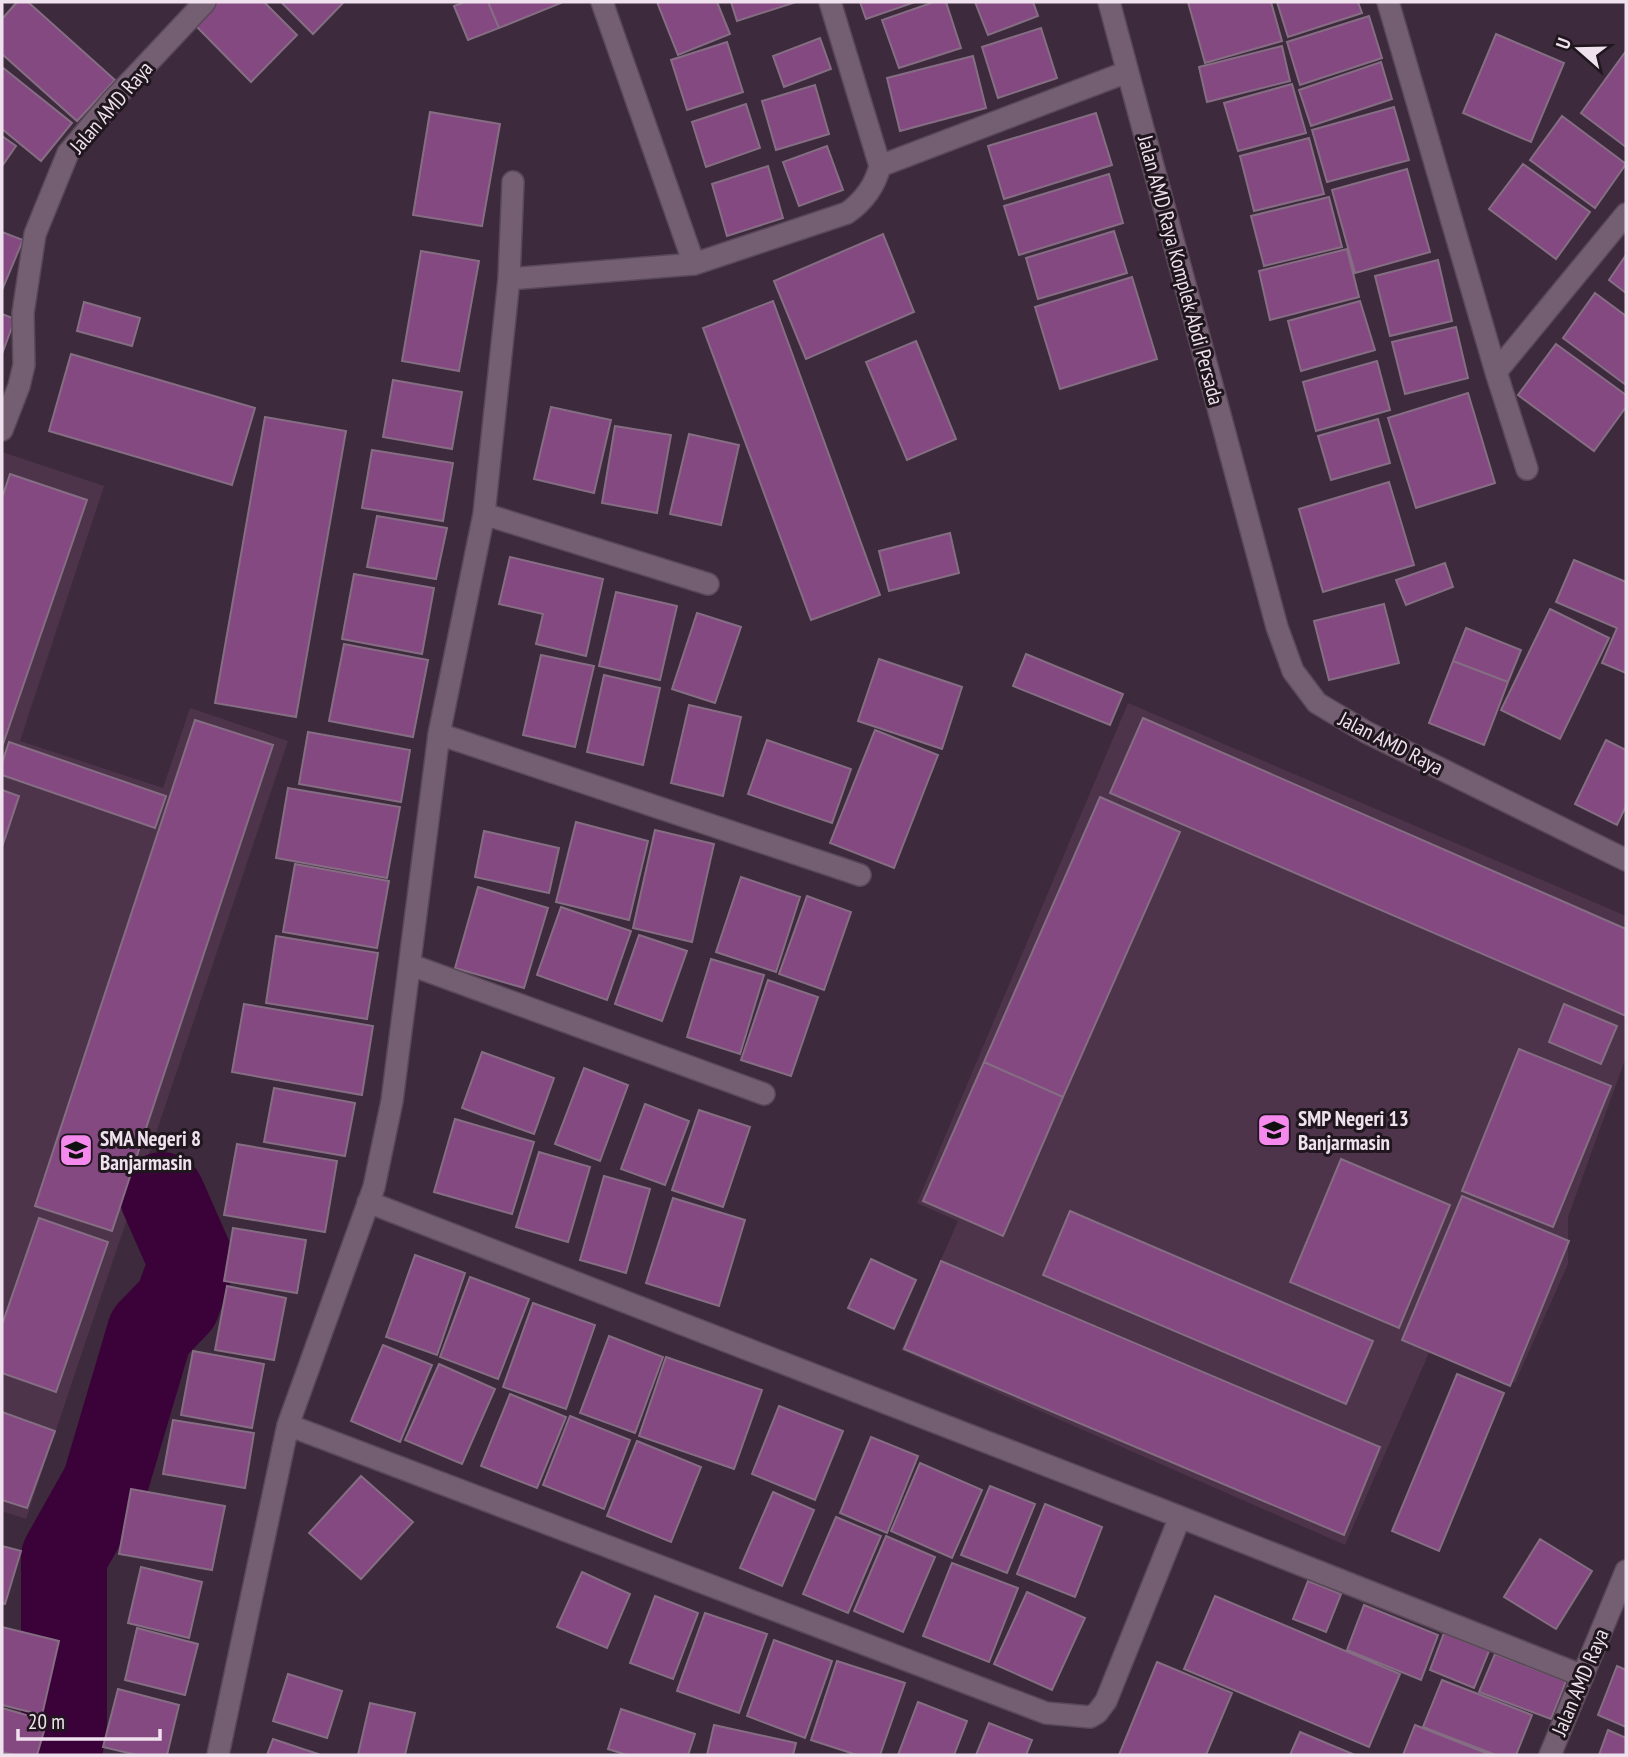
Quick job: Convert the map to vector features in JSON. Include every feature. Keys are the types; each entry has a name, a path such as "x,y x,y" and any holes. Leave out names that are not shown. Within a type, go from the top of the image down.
{"street":[{"name":"Jalan AMD Raya","path":"2,430 24,365 23,313 34,234 68,153 112,101 205,2"},
{"path":"602,2 694,264"},
{"path":"509,279 694,264 847,213 861,203 877,178 880,166 830,2"},
{"name":"Jalan AMD Raya Komplek Abdi Persada","path":"1109,2 1254,538"},
{"path":"1388,2 1527,469"},
{"path":"880,166 1127,72"},
{"path":"218,1755 288,1425 374,1187 390,1114 439,734 484,514 509,279 513,181"},
{"path":"1496,372 1626,214"},
{"path":"484,514 708,584"},
{"name":"Jalan AMD Raya","path":"1254,538 1277,627 1293,671 1317,703 1366,732 1626,858"},
{"path":"439,734 860,875"},
{"path":"411,965 764,1094"},
{"path":"368,1202 1583,1676"},
{"path":"288,1425 1046,1713 1090,1717 1107,1701 1180,1517"},
{"name":"Jalan AMD Raya","path":"1550,1755 1626,1571"}],"shaded area":[{"name":"SMA Negeri 8 Banjarmasin","path":"2,452 104,486 20,741 163,788 190,708 288,741 26,1519 2,1511"},
{"name":"SMP Negeri 13 Banjarmasin","path":"1128,703 1626,916 1626,1057 1568,1217 1568,1264 1515,1383 1432,1346 1345,1545 901,1350 958,1221 917,1203"}],"building":[{"path":"17,2 28,2 115,80 77,121 2,54 2,19"},
{"path":"216,2 264,2 297,35 251,82 194,24"},
{"path":"281,2 344,2 313,34"},
{"path":"465,2 488,2 499,28 468,40 454,6"},
{"path":"488,2 560,2 561,3 499,28"},
{"path":"657,2 717,2 730,34 678,55"},
{"path":"731,2 796,2 737,21"},
{"path":"860,2 915,2 866,19"},
{"path":"934,2 946,2 961,48 899,68 882,20"},
{"path":"975,2 1033,2 1038,16 988,35"},
{"path":"1188,2 1271,2 1282,41 1205,63"},
{"path":"1277,2 1358,2 1362,13 1288,37"},
{"path":"1369,16 1382,58 1300,85 1287,42"},
{"path":"1041,28 1057,78 998,98 982,47"},
{"path":"1496,34 1564,63 1531,142 1463,113"},
{"path":"820,38 831,69 784,87 773,56"},
{"path":"727,42 743,92 687,110 671,60"},
{"path":"1282,46 1290,81 1207,102 1199,67"},
{"path":"1626,51 1626,147 1581,113"},
{"path":"973,56 986,108 900,131 887,78"},
{"path":"1381,62 1392,99 1311,126 1299,90"},
{"path":"2,67 72,123 41,161 2,129"},
{"path":"1292,84 1306,133 1238,151 1224,103"},
{"path":"815,85 829,134 776,150 762,101"},
{"path":"746,104 760,148 706,167 692,122"},
{"path":"1394,107 1409,160 1327,182 1312,130"},
{"path":"430,112 500,124 482,226 413,215"},
{"path":"1096,113 1112,165 1004,199 988,146"},
{"path":"1562,116 1626,164 1595,208 1530,160"},
{"path":"2,136 16,146 2,166"},
{"path":"1309,138 1324,194 1254,211 1240,156"},
{"path":"827,146 843,190 799,206 783,162"},
{"path":"1523,164 1590,212 1556,259 1489,209"},
{"path":"768,166 783,218 727,236 712,184"},
{"path":"1407,169 1430,252 1355,273 1332,190"},
{"path":"1109,174 1123,223 1019,255 1004,206"},
{"path":"1329,197 1342,247 1264,266 1251,216"},
{"path":"1114,231 1127,273 1038,299 1026,258"},
{"path":"2,232 23,240 2,290"},
{"path":"883,234 914,312 806,359 774,281"},
{"path":"1347,249 1359,297 1270,320 1259,271"},
{"path":"421,251 479,261 459,371 402,361"},
{"path":"1626,255 1626,293 1609,280"},
{"path":"1438,260 1452,321 1390,336 1375,276"},
{"path":"1132,277 1157,359 1060,389 1035,307"},
{"path":"1595,293 1626,316 1626,385 1563,338"},
{"path":"773,301 880,595 811,620 703,328"},
{"path":"1360,301 1375,350 1301,371 1288,321"},
{"path":"84,302 140,318 132,346 77,331"},
{"path":"2,314 15,319 2,354"},
{"path":"1456,327 1468,378 1405,394 1392,342"},
{"path":"916,341 956,439 907,460 866,362"},
{"path":"1556,344 1626,395 1626,407 1594,451 1518,395"},
{"path":"71,354 255,408 232,485 49,431"},
{"path":"1377,361 1390,410 1316,431 1303,382"},
{"path":"393,380 462,392 452,449 383,437"},
{"path":"1468,393 1495,483 1416,508 1388,418"},
{"path":"551,407 611,420 594,493 534,479"},
{"path":"265,417 346,431 296,717 215,703"},
{"path":"1378,419 1390,463 1331,480 1318,436"},
{"path":"615,426 671,435 657,513 602,503"},
{"path":"689,434 739,445 721,525 670,514"},
{"path":"372,450 453,463 443,521 362,508"},
{"path":"10,474 87,500 2,747 2,498"},
{"path":"1389,482 1414,565 1323,592 1299,509"},
{"path":"377,516 447,528 436,579 367,567"},
{"path":"950,533 959,573 889,591 879,551"},
{"path":"510,557 603,579 586,656 536,644 543,614 499,604"},
{"path":"1574,560 1626,582 1626,673 1602,663 1617,628 1556,602"},
{"path":"1445,563 1453,587 1406,605 1396,580"},
{"path":"354,574 434,588 422,654 342,639"},
{"path":"616,592 677,606 660,680 599,666"},
{"path":"1384,604 1399,663 1329,680 1314,621"},
{"path":"1550,609 1609,638 1560,739 1501,710"},
{"path":"697,613 741,627 715,703 672,689"},
{"path":"1466,628 1521,650 1508,682 1453,661"},
{"path":"344,644 428,660 413,737 329,721"},
{"path":"1026,654 1123,694 1110,725 1013,686"},
{"path":"541,655 594,666 575,747 523,735"},
{"path":"879,659 962,687 942,749 858,721"},
{"path":"1453,661 1508,682 1484,745 1429,723"},
{"path":"604,675 660,688 643,765 587,752"},
{"path":"689,705 741,717 723,796 671,783"},
{"path":"1143,718 1626,929 1626,1016 1110,793"},
{"path":"195,720 273,745 112,1231 35,1206"},
{"path":"875,730 938,755 894,868 830,843"},
{"path":"308,732 410,750 401,802 299,784"},
{"path":"767,740 851,769 832,823 748,794"},
{"path":"1606,740 1626,750 1626,806 1617,825 1575,804"},
{"path":"9,742 166,796 155,828 2,775 2,763"},
{"path":"288,788 400,807 387,878 276,858"},
{"path":"2,790 19,796 2,847"},
{"path":"1100,797 1180,832 1063,1097 984,1062"},
{"path":"576,822 648,841 629,920 556,902"},
{"path":"655,830 714,844 692,942 633,928"},
{"path":"484,831 559,848 549,893 475,877"},
{"path":"295,864 389,881 377,948 283,932"},
{"path":"741,877 800,897 776,972 716,952"},
{"path":"478,887 548,908 524,988 455,968"},
{"path":"807,896 851,912 824,990 779,974"},
{"path":"561,907 631,931 607,1000 537,975"},
{"path":"639,935 687,951 662,1021 615,1004"},
{"path":"276,936 378,953 367,1019 266,1003"},
{"path":"711,959 764,975 740,1054 687,1037"},
{"path":"768,980 818,997 791,1076 741,1060"},
{"path":"244,1004 373,1026 362,1095 232,1072"},
{"path":"1564,1004 1617,1026 1601,1064 1549,1042"},
{"path":"1519,1049 1611,1086 1553,1227 1462,1191"},
{"path":"482,1052 554,1078 534,1134 462,1108"},
{"path":"984,1062 1063,1097 1003,1236 923,1201"},
{"path":"584,1068 628,1085 600,1161 555,1144"},
{"path":"274,1088 355,1103 345,1156 264,1142"},
{"path":"645,1104 689,1121 665,1185 621,1169"},
{"path":"699,1110 750,1127 723,1207 672,1190"},
{"path":"455,1119 534,1142 512,1214 434,1192"},
{"path":"237,1144 337,1161 325,1232 224,1215"},
{"path":"539,1152 590,1167 568,1242 516,1227"},
{"path":"1341,1159 1450,1205 1399,1328 1290,1282"},
{"path":"604,1176 650,1189 626,1273 580,1260"},
{"path":"1462,1196 1569,1241 1510,1386 1402,1340"},
{"path":"673,1198 745,1220 719,1306 646,1283"},
{"path":"1070,1211 1373,1341 1346,1404 1043,1275"},
{"path":"39,1218 108,1242 56,1392 2,1373 2,1325"},
{"path":"233,1228 306,1240 297,1293 224,1281"},
{"path":"415,1255 465,1273 437,1355 386,1337"},
{"path":"871,1259 916,1280 894,1329 848,1308"},
{"path":"941,1261 1380,1447 1344,1535 904,1349"},
{"path":"470,1277 529,1299 498,1379 440,1357"},
{"path":"227,1286 286,1298 274,1360 215,1350"},
{"path":"533,1303 595,1325 566,1409 503,1387"},
{"path":"609,1336 663,1357 635,1433 580,1413"},
{"path":"383,1345 432,1365 400,1442 351,1421"},
{"path":"193,1351 264,1364 252,1428 181,1415"},
{"path":"666,1357 762,1390 734,1469 639,1436"},
{"path":"439,1364 495,1389 462,1464 405,1440"},
{"path":"1457,1374 1504,1393 1439,1551 1392,1531"},
{"path":"510,1394 566,1417 537,1488 481,1466"},
{"path":"779,1406 843,1431 815,1500 752,1474"},
{"path":"2,1412 55,1431 27,1508 2,1500"},
{"path":"570,1416 630,1440 604,1509 543,1485"},
{"path":"173,1420 254,1433 245,1488 163,1474"},
{"path":"871,1437 918,1456 887,1533 840,1513"},
{"path":"637,1441 701,1467 671,1542 607,1516"},
{"path":"920,1463 982,1490 952,1558 891,1531"},
{"path":"361,1476 413,1522 361,1579 309,1533"},
{"path":"990,1486 1035,1504 1007,1573 961,1555"},
{"path":"131,1489 225,1506 212,1570 119,1554"},
{"path":"773,1492 814,1510 782,1586 740,1568"},
{"path":"1045,1504 1102,1527 1075,1597 1017,1574"},
{"path":"836,1517 881,1536 848,1613 803,1594"},
{"path":"886,1536 935,1557 903,1632 854,1611"},
{"path":"1540,1539 1592,1571 1556,1629 1504,1597"},
{"path":"2,1546 21,1551 5,1604 2,1603"},
{"path":"952,1563 1018,1588 989,1662 923,1636"},
{"path":"141,1567 202,1582 189,1638 128,1623"},
{"path":"582,1572 630,1594 607,1648 557,1627"},
{"path":"1308,1581 1341,1594 1326,1632 1293,1619"},
{"path":"1027,1592 1085,1618 1052,1690 994,1664"},
{"path":"655,1596 698,1613 673,1679 630,1663"},
{"path":"1215,1596 1400,1674 1369,1747 1184,1669"},
{"path":"1364,1605 1438,1635 1421,1680 1347,1650"},
{"path":"705,1613 767,1634 739,1713 677,1691"},
{"path":"2,1627 59,1641 42,1715 2,1705"},
{"path":"137,1628 198,1644 185,1695 125,1680"},
{"path":"1444,1633 1489,1651 1474,1688 1430,1670"},
{"path":"774,1640 832,1661 805,1738 747,1716"},
{"path":"1495,1654 1566,1681 1551,1719 1479,1692"},
{"path":"837,1661 905,1683 880,1755 857,1755 811,1740"},
{"path":"1157,1662 1232,1693 1206,1755 1119,1755"},
{"path":"1617,1666 1626,1670 1626,1727 1598,1715"},
{"path":"288,1674 342,1691 327,1738 273,1721"},
{"path":"1442,1680 1532,1715 1516,1755 1496,1755 1423,1727"},
{"path":"118,1689 179,1705 167,1755 137,1755 103,1747"},
{"path":"918,1702 967,1721 954,1755 898,1755"},
{"path":"370,1703 415,1713 405,1755 358,1755"},
{"path":"2,1708 47,1721 37,1755 2,1752"},
{"path":"621,1709 695,1734 688,1755 627,1755 608,1749"},
{"path":"989,1723 1032,1740 1026,1755 976,1755"},
{"path":"714,1725 796,1743 793,1755 707,1755"},
{"path":"1415,1725 1491,1755 1403,1755"},
{"path":"1608,1730 1626,1738 1626,1755 1599,1755"},
{"path":"1300,1732 1355,1755 1290,1755"},
{"path":"273,1739 321,1755 267,1755"}],"waterway":[{"path":"59,1755 64,1722 64,1557 105,1484 150,1332 177,1304 192,1263 162,1195"}],"place":[{"name":"SMP Negeri 13 Banjarmasin","path":"1274,1130"},
{"name":"SMA Negeri 8 Banjarmasin","path":"76,1150"}]}
